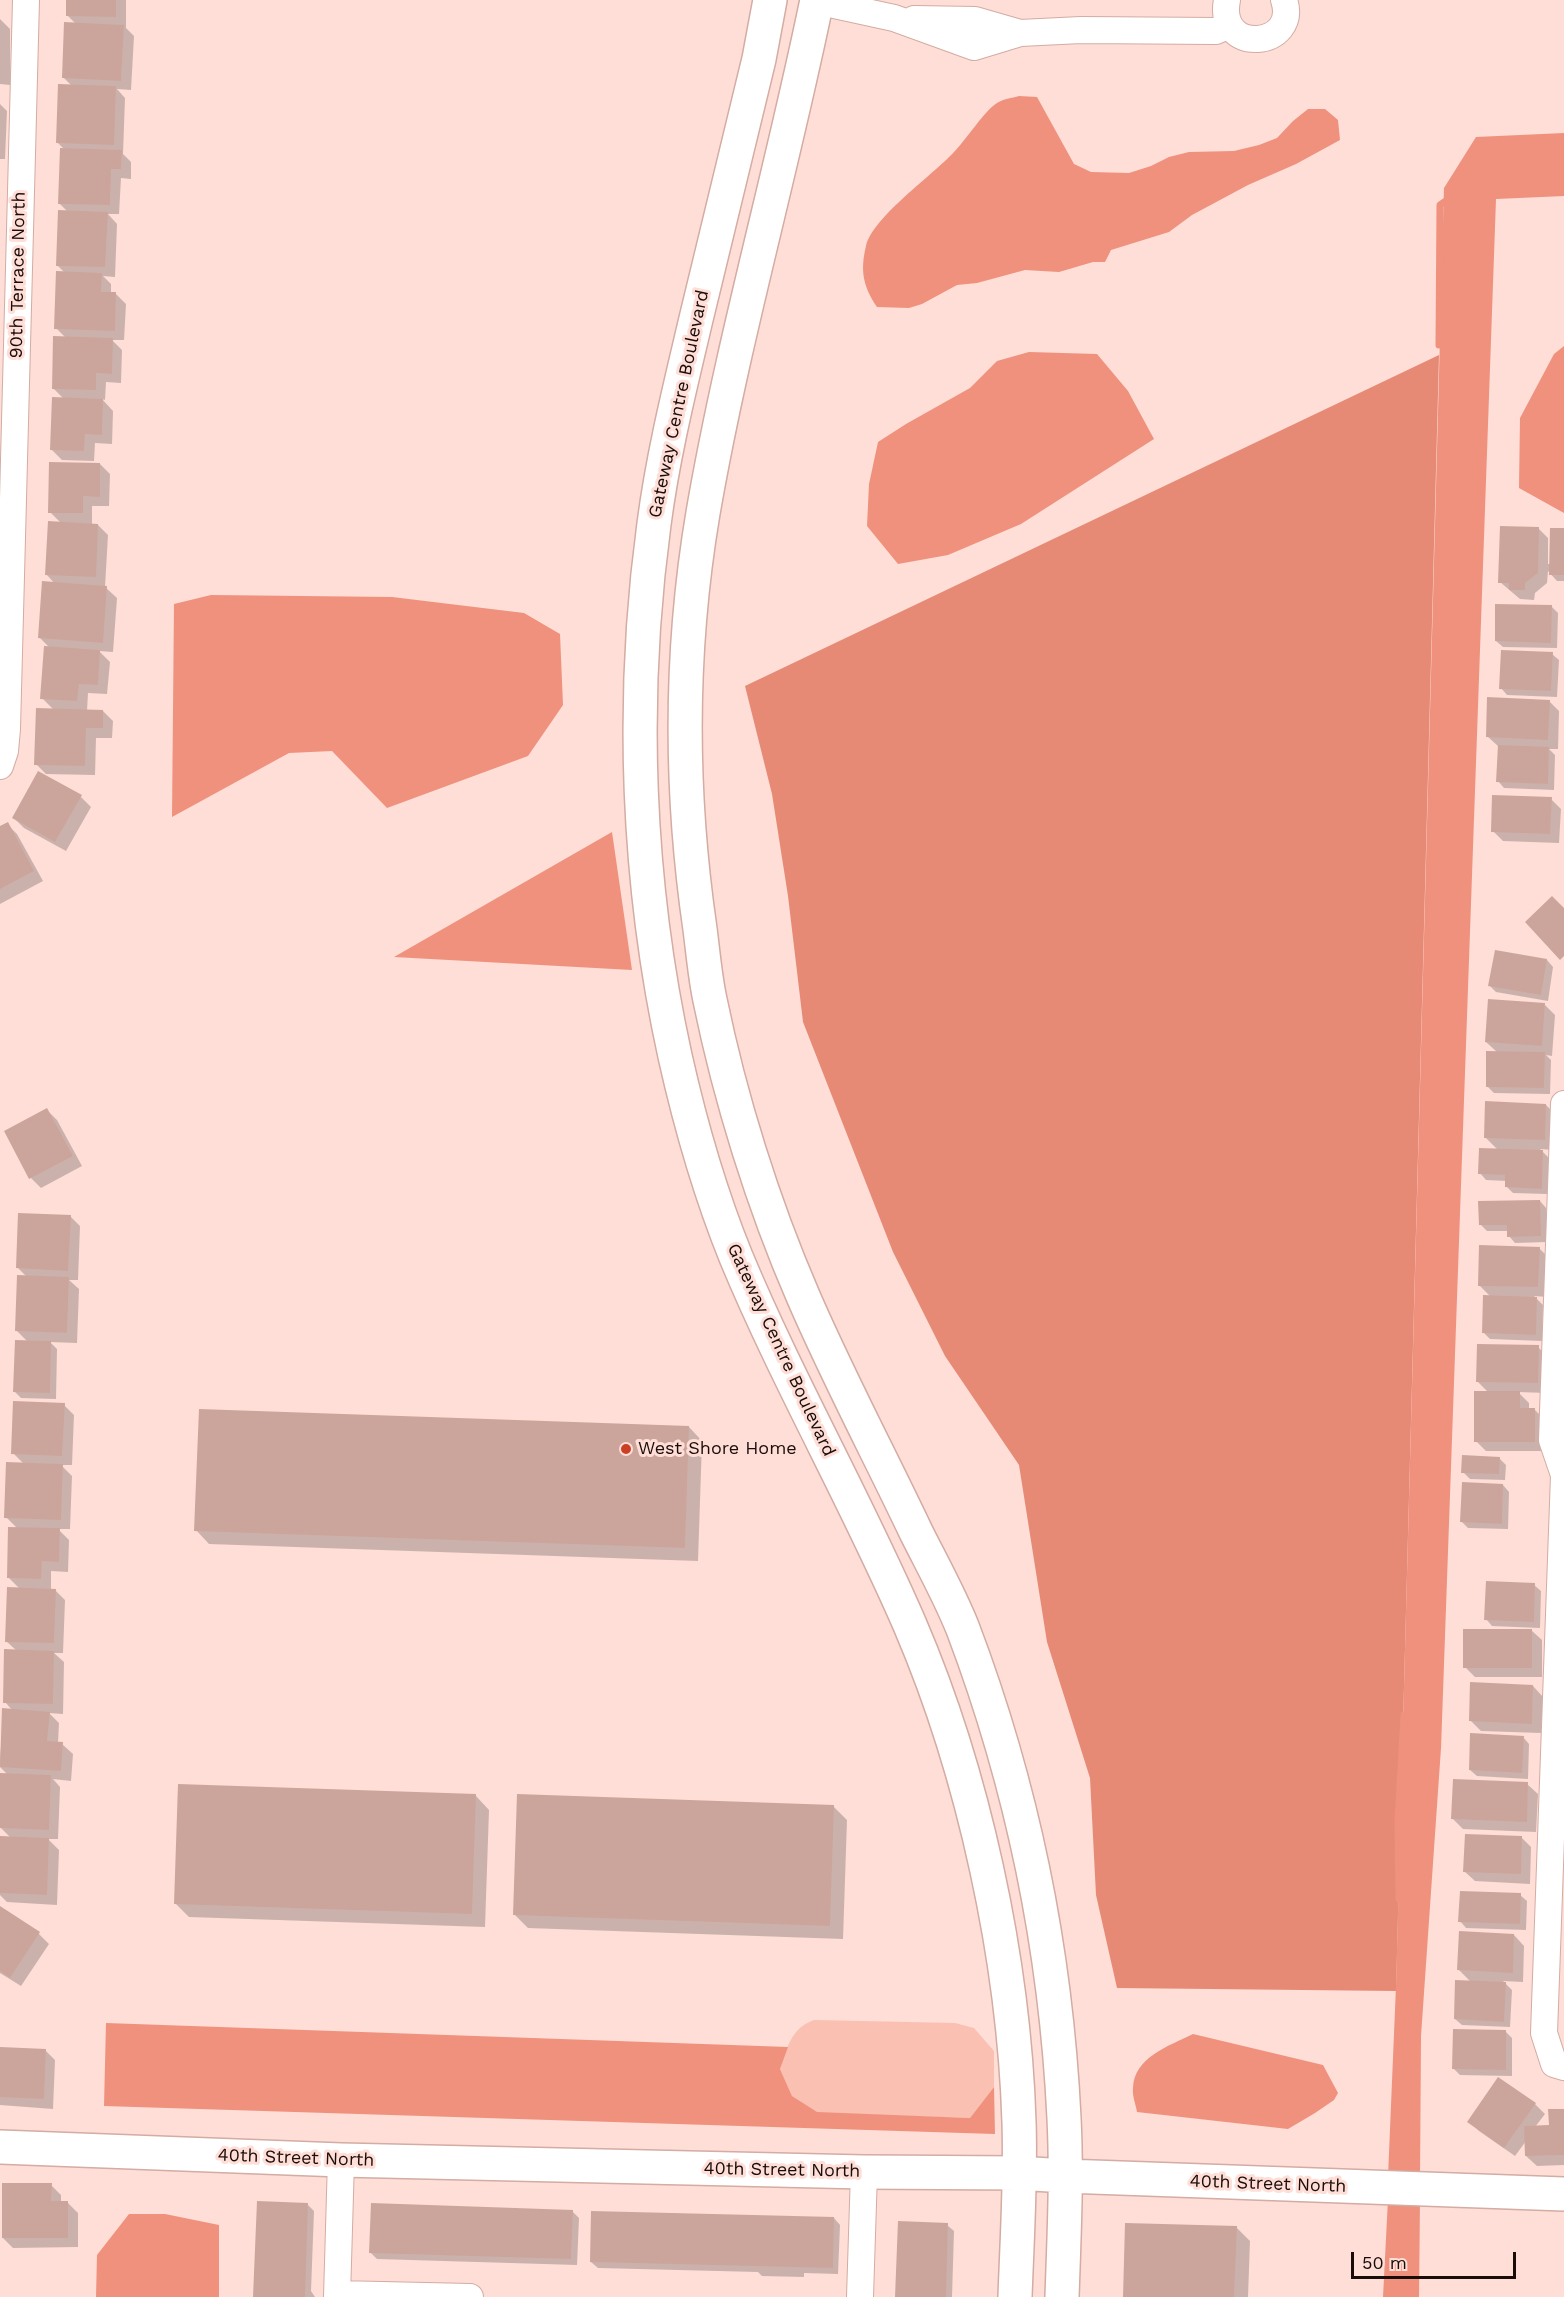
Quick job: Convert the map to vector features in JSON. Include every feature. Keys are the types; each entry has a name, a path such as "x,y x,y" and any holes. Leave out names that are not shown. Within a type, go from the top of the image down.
{"street":[{"name":"90th Terrace North","path":"0,766 7,729 10,192 26,0"},
{"name":"Gateway Centre Boulevard","path":"770,0 759,59 667,442 653,527 643,636 640,744 645,853 656,954 676,1058 704,1164 734,1251 776,1348 912,1629 968,1793 988,1878 1006,1973 1019,2124 1015,2297"},
{"path":"1062,2297 1064,2116 1057,2029 1046,1942 1025,1836 1002,1741 961,1624 802,1294 762,1189 732,1090 709,997 693,878 688,812 686,715 690,627 702,518 724,405 767,214 799,86 815,0 894,18 974,47 1020,33 1080,30 1216,31 1228,12"},
{"path":"1228,12 1236,33 1256,40 1266,38 1282,25 1286,15 1284,0"},
{"path":"1564,1104 1560,1310 1552,1440 1564,1475 1561,1626 1544,2033 1554,2064 1564,2067"},
{"path":"930,1680 974,1662"},
{"name":"40th Street North","path":"0,2147 341,2160 864,2172 1018,2173 1564,2194"},
{"path":"341,2160 337,2295 470,2297"},
{"path":"860,2297 864,2172"}],"shaded area":[{"path":"1019,96 1037,97 1074,164 1091,172 1129,173 1169,157 1189,152 1234,151 1259,145 1277,138 1308,109 1325,109 1338,120 1340,140 1192,215 1169,232 1111,250 1105,262 1093,262 1059,272 1025,270 977,283 957,285 922,304 909,308 877,307 866,285 863,271 866,246 871,235 891,210 954,152 992,106 1002,100"},
{"path":"1564,133 1564,196 1496,199 1441,1748 1421,2036 1420,2178 1388,2177 1396,1986 1444,188 1476,137"},
{"path":"1564,346 1564,513 1519,488 1520,418 1554,354"},
{"path":"1029,352 1097,354 1128,391 1154,439 1021,524 948,555 898,564 867,526 869,484 878,442 970,388 997,361"},
{"path":"1439,355 1396,1991 1117,1988 1096,1895 1090,1778 1047,1642 1019,1465 945,1356 893,1252 803,1022 788,896 772,794 745,686"},
{"path":"211,595 392,597 524,613 560,634 563,705 528,756 387,808 332,751 289,753 172,817 174,604"},
{"path":"612,832 632,970 394,957"},
{"path":"814,2020 955,2023 974,2028 994,2051 994,2087 970,2118 817,2113 792,2096 780,2069 795,2033"},
{"path":"106,2023 788,2047 780,2069 792,2096 817,2112 970,2118 994,2087 995,2134 104,2106"},
{"path":"1193,2034 1323,2065 1338,2093 1334,2100 1288,2129 1137,2112 1133,2088 1139,2068 1154,2054"},
{"path":"1388,2199 1420,2200 1419,2297 1383,2297"},
{"path":"129,2214 165,2214 219,2225 219,2297 96,2297 97,2255"}],"building":[{"path":"66,0 116,0 116,17 66,16"},
{"path":"64,22 124,25 121,81 62,78"},
{"path":"58,84 116,86 114,145 56,143"},
{"path":"60,148 122,150 121,169 111,169 110,205 58,204"},
{"path":"58,210 108,212 105,267 56,266"},
{"path":"56,271 102,273 101,292 116,292 115,331 54,329"},
{"path":"53,336 113,338 112,374 96,373 96,390 52,389"},
{"path":"52,397 103,399 102,435 85,434 84,451 50,450"},
{"path":"49,462 100,463 100,497 83,496 83,513 48,513"},
{"path":"48,521 98,524 96,577 45,575"},
{"path":"1500,526 1539,527 1538,573 1525,583 1525,590 1509,590 1509,583 1498,583"},
{"path":"1550,528 1564,528 1564,575 1549,575"},
{"path":"42,581 107,586 103,643 38,638"},
{"path":"1495,604 1552,605 1551,643 1495,641"},
{"path":"44,646 100,650 98,685 79,684 77,701 40,699"},
{"path":"1501,650 1553,652 1551,691 1499,689"},
{"path":"1487,697 1550,700 1548,740 1486,737"},
{"path":"36,708 103,710 103,728 86,728 85,766 34,765"},
{"path":"1498,745 1549,747 1548,784 1496,782"},
{"path":"38,771 82,795 55,842 12,818"},
{"path":"1492,795 1552,797 1550,834 1491,832"},
{"path":"8,822 34,871 0,889 0,826"},
{"path":"1552,896 1564,908 1564,956 1560,960 1525,922"},
{"path":"1495,950 1547,959 1541,995 1488,986"},
{"path":"1488,999 1545,1003 1542,1046 1485,1042"},
{"path":"1486,1051 1545,1052 1544,1088 1486,1087"},
{"path":"1485,1101 1546,1104 1545,1140 1484,1138"},
{"path":"47,1108 73,1156 29,1179 4,1131"},
{"path":"1479,1148 1543,1150 1542,1189 1505,1187 1505,1175 1478,1174"},
{"path":"1540,1200 1541,1236 1507,1237 1507,1225 1479,1225 1478,1201"},
{"path":"18,1213 71,1215 68,1271 16,1268"},
{"path":"1479,1245 1540,1247 1538,1287 1478,1286"},
{"path":"17,1275 69,1277 67,1333 15,1331"},
{"path":"1483,1295 1537,1297 1536,1335 1482,1333"},
{"path":"15,1340 51,1341 50,1393 13,1392"},
{"path":"1477,1344 1539,1345 1538,1383 1476,1382"},
{"path":"1474,1391 1520,1391 1520,1408 1535,1408 1535,1442 1474,1442"},
{"path":"13,1401 65,1403 62,1456 11,1454"},
{"path":"199,1409 689,1426 685,1548 194,1531"},
{"path":"1462,1455 1500,1457 1499,1474 1461,1473"},
{"path":"6,1462 63,1464 61,1520 4,1518"},
{"path":"1462,1482 1503,1484 1502,1524 1460,1522"},
{"path":"8,1527 60,1528 59,1562 42,1561 41,1579 7,1578"},
{"path":"1486,1581 1535,1583 1534,1622 1484,1620"},
{"path":"7,1587 56,1589 54,1643 5,1642"},
{"path":"1463,1629 1532,1629 1532,1668 1463,1668"},
{"path":"4,1649 54,1651 53,1704 3,1703"},
{"path":"1470,1682 1533,1685 1532,1724 1469,1721"},
{"path":"2,1708 50,1712 47,1741 63,1742 61,1771 0,1767"},
{"path":"1470,1733 1524,1736 1522,1773 1469,1770"},
{"path":"0,1773 51,1775 49,1830 0,1828"},
{"path":"1453,1779 1528,1782 1527,1822 1451,1819"},
{"path":"178,1784 476,1794 472,1914 174,1904"},
{"path":"517,1794 834,1805 830,1926 513,1915"},
{"path":"1465,1834 1522,1836 1521,1874 1463,1872"},
{"path":"0,1836 49,1838 47,1895 0,1893"},
{"path":"1460,1891 1521,1893 1520,1924 1458,1922"},
{"path":"0,1906 40,1932 10,1978 0,1971"},
{"path":"1459,1931 1514,1934 1513,1973 1457,1970"},
{"path":"1455,1980 1506,1982 1504,2022 1454,2019"},
{"path":"1453,2029 1506,2030 1506,2070 1452,2069"},
{"path":"0,2047 46,2049 44,2099 0,2097"},
{"path":"1498,2077 1536,2103 1504,2148 1467,2122"},
{"path":"1548,2109 1564,2109 1564,2155 1525,2156 1524,2126 1549,2125"},
{"path":"2,2183 52,2183 51,2201 68,2201 68,2238 2,2238"},
{"path":"257,2201 308,2203 305,2297 253,2297"},
{"path":"371,2203 573,2210 571,2259 369,2253"},
{"path":"591,2211 834,2217 833,2268 590,2262"},
{"path":"898,2221 948,2223 946,2297 895,2297"},
{"path":"1125,2223 1237,2226 1234,2297 1123,2297"}],"waterway":[{"path":"1439,345 1440,205 1449,199"},
{"path":"1399,1899 1398,1821 1404,1715"}],"place":[{"name":"West Shore Home","path":"626,1449"}]}
